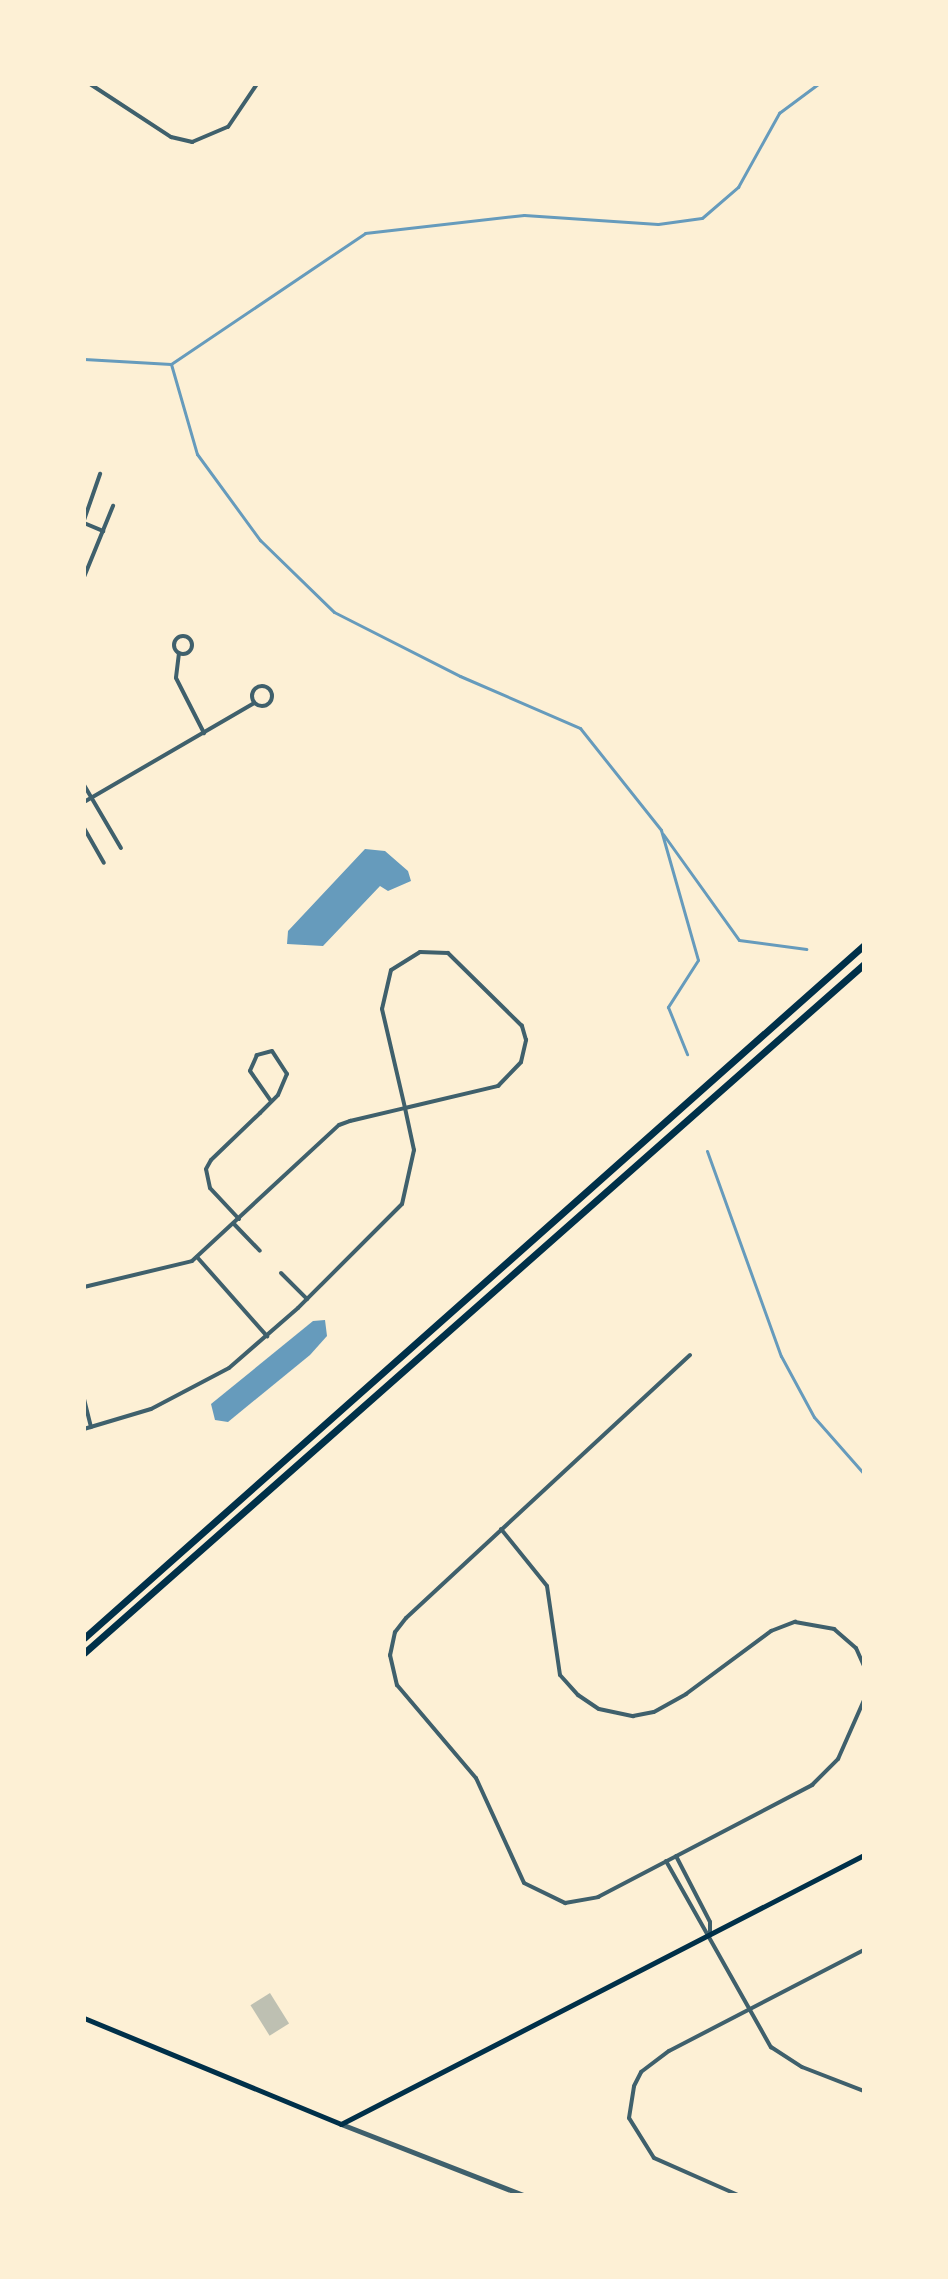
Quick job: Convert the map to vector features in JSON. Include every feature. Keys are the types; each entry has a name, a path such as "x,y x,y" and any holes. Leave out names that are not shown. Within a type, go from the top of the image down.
{"highway":[{"path":"84,1638 864,945"},
{"path":"84,1653 864,964"}],"main road":[{"path":"84,2018 341,2124 864,1855"}],"street":[{"path":"90,84 171,137 199,142 228,127 257,84"},
{"path":"100,474 84,522 103,531"},
{"path":"84,577 113,506"},
{"path":"179,653 192,646 185,635 174,641 179,653 176,678 204,733"},
{"path":"256,688 270,688 271,702 263,707 254,703 256,688"},
{"path":"84,802 254,703"},
{"path":"84,785 121,848"},
{"path":"84,828 104,863"},
{"path":"84,1287 171,1268 197,1257 339,1125 405,1108 498,1086 525,1051 522,1026 513,1012 462,963 434,950 401,962 383,989 382,1009 405,1108 414,1164 402,1204 267,1336 180,1397 84,1429"},
{"path":"239,1219 210,1188 206,1169 271,1101 287,1074 272,1051 257,1055 250,1071 271,1101"},
{"path":"234,1224 260,1251"},
{"path":"197,1257 267,1336"},
{"path":"864,1272 864,1305"},
{"path":"281,1273 307,1299"},
{"path":"690,1355 400,1625 390,1655 397,1685 476,1778 516,1872 538,1894 582,1903 825,1775 845,1747 864,1700"},
{"path":"84,1399 91,1427"},
{"path":"501,1529 547,1586 560,1675 578,1695 599,1709 633,1716 654,1712 676,1701 771,1631 795,1622 834,1629 856,1648 864,1666"},
{"path":"676,1856 710,1922 710,1935 747,2012 780,2055 864,2091"},
{"path":"666,1861 700,1927 710,1935"},
{"path":"738,2195 654,2158 634,2133 630,2109 634,2086 650,2063 864,1950"},
{"path":"341,2124 523,2195"}],"water":[{"path":"365,849 385,851 408,871 411,881 388,891 380,886 323,946 287,944 288,931"},
{"path":"325,1320 327,1336 310,1355 228,1422 215,1420 211,1404 313,1321"}],"building":[{"path":"270,1993 289,2024 270,2036 250,2005"}],"waterway":[{"path":"84,359 171,364 365,233 524,215 658,224 702,218 738,187 779,113 818,84"},
{"path":"171,364 197,454 260,540 334,612 460,676 580,728 661,830 698,960 668,1007 687,1054"},
{"path":"663,834 739,940 806,949"},
{"path":"707,1151 781,1356 814,1417 864,1474"}]}
